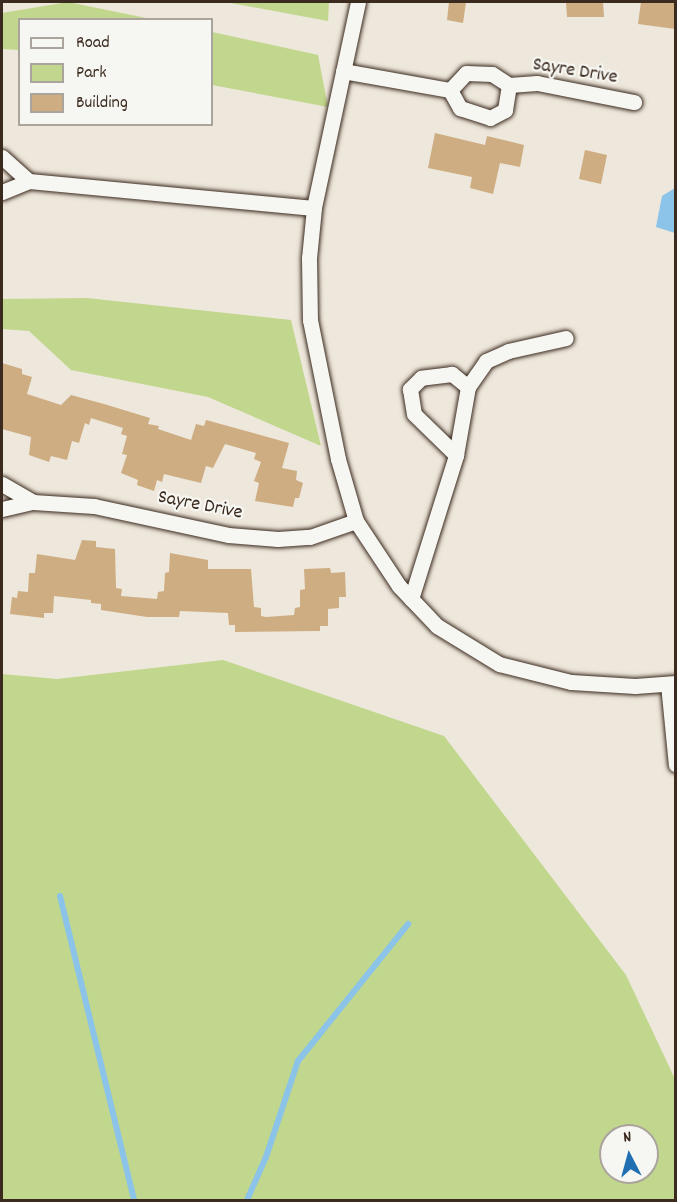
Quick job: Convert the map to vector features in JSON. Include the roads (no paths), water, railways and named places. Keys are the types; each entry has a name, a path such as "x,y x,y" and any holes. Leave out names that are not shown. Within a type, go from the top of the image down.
{"street":[{"path":"358,2 314,208 309,258 310,320 338,459 356,521 370,547 411,599 437,626 499,664 571,682 672,683 675,765"},
{"path":"343,71 450,90"},
{"name":"Sayre Drive","path":"509,85 506,110 490,118 460,108 450,90 466,73 492,74 509,85 537,83 634,102"},
{"path":"2,157 29,181"},
{"path":"2,192 29,181 314,208"},
{"path":"411,599 456,455 468,387 486,361 508,351 566,338"},
{"path":"456,455 414,414 410,389 421,378 452,375 468,387"},
{"name":"Sayre Drive","path":"2,484 33,502"},
{"name":"Sayre Drive","path":"2,509 33,502 94,506 228,535 278,539 310,537 356,521"}],"water":[{"path":"675,188 675,233 656,227 662,196"}],"waterway":[{"path":"60,896 134,1200"},
{"path":"247,1200 266,1157 298,1061 408,924"}]}
